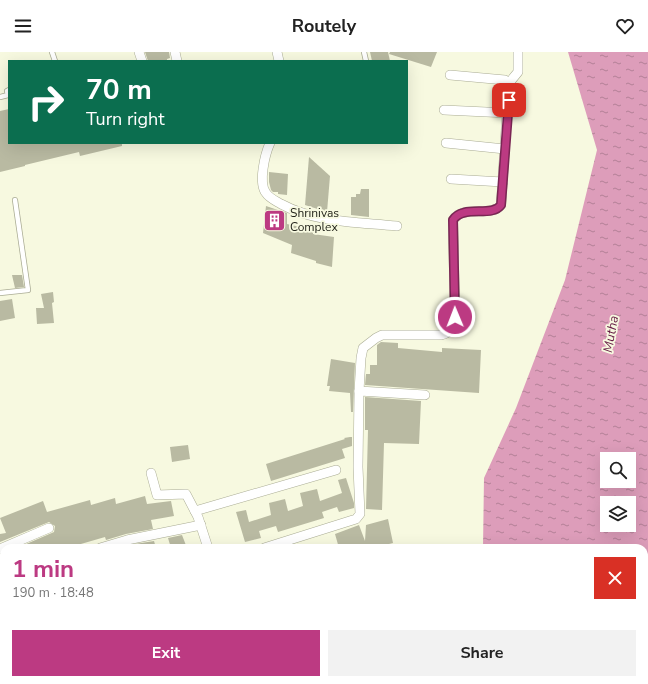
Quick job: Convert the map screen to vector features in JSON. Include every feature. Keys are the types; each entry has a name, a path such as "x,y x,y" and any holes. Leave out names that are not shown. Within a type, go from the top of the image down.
{"street":[{"path":"277,544 356,519 360,514 358,467 359,391 363,348 376,338 382,336 441,336 452,330 455,317 453,220 454,217 461,213 492,210 499,208 501,205 509,83 518,72 518,52"},
{"path":"450,75 500,79 509,83"},
{"path":"444,110 508,114"},
{"path":"270,144 262,181 265,193 271,198 292,210 327,219 397,226"},
{"path":"446,144 505,149"},
{"path":"451,179 503,182"},
{"path":"359,391 425,394"},
{"path":"195,511 336,470"},
{"path":"151,474 157,495 186,494 201,525 207,544"},
{"path":"114,544 201,525"},
{"path":"12,544 49,528"}],"lane":[{"path":"0,293 28,290 16,200"}],"water":[{"name":"Mutha","path":"568,52 648,52 648,544 483,544 484,478 516,408 565,280 597,150"}],"building":[{"path":"145,52 169,52 170,58 167,60 148,60"},
{"path":"370,52 388,52 390,60 372,60"},
{"path":"390,52 437,52 431,67 389,54"},
{"path":"8,109 8,144 122,144 122,146 80,156 79,152 0,172 0,111"},
{"path":"309,157 330,176 327,212 305,205"},
{"path":"269,172 288,174 287,195 278,194 278,192 273,192 271,190"},
{"path":"361,189 369,189 369,217 351,215 351,197 356,197 356,194 360,194"},
{"path":"266,206 287,213 287,224 313,230 313,234 334,237 332,267 316,263 316,261 291,253 292,245 263,233"},
{"path":"12,275 22,275 24,287 15,288"},
{"path":"53,292 54,302 52,303 54,323 37,324 36,308 44,308 41,294"},
{"path":"12,299 15,318 0,321 0,301"},
{"path":"381,342 398,343 398,348 442,352 442,348 481,350 479,393 365,385 366,374 370,374 370,365 377,365 377,345"},
{"path":"331,359 355,363 353,412 351,412 350,393 329,391 330,386 327,386"},
{"path":"365,397 421,401 419,444 384,443 382,510 366,509 368,430 365,430"},
{"path":"352,437 352,446 342,449 345,458 271,481 266,464 345,439 344,438"},
{"path":"188,445 190,459 172,462 170,447"},
{"path":"346,478 354,503 354,508 339,512 337,507 322,512 324,518 278,532 276,526 259,531 261,538 245,542 236,512 246,510 249,522 271,515 269,503 285,499 288,511 303,506 300,493 317,489 320,501 342,493 338,480"},
{"path":"145,496 147,504 171,501 174,516 151,520 153,529 126,534 106,540 105,537 81,544 26,544 54,532 55,526 49,522 0,542 0,534 6,533 0,518 43,501 47,512 90,500 91,505 115,498 116,504"},
{"path":"388,519 393,543 338,544 335,534 359,525 365,541 366,525"},
{"path":"182,535 185,544 170,544 168,538"},
{"path":"154,541 155,544 135,544"}],"place":[{"name":"Shrinivas Complex","path":"275,220"}],"route":[{"path":"455,317 453,220 454,217 464,212 496,210 501,205 509,100"}]}
